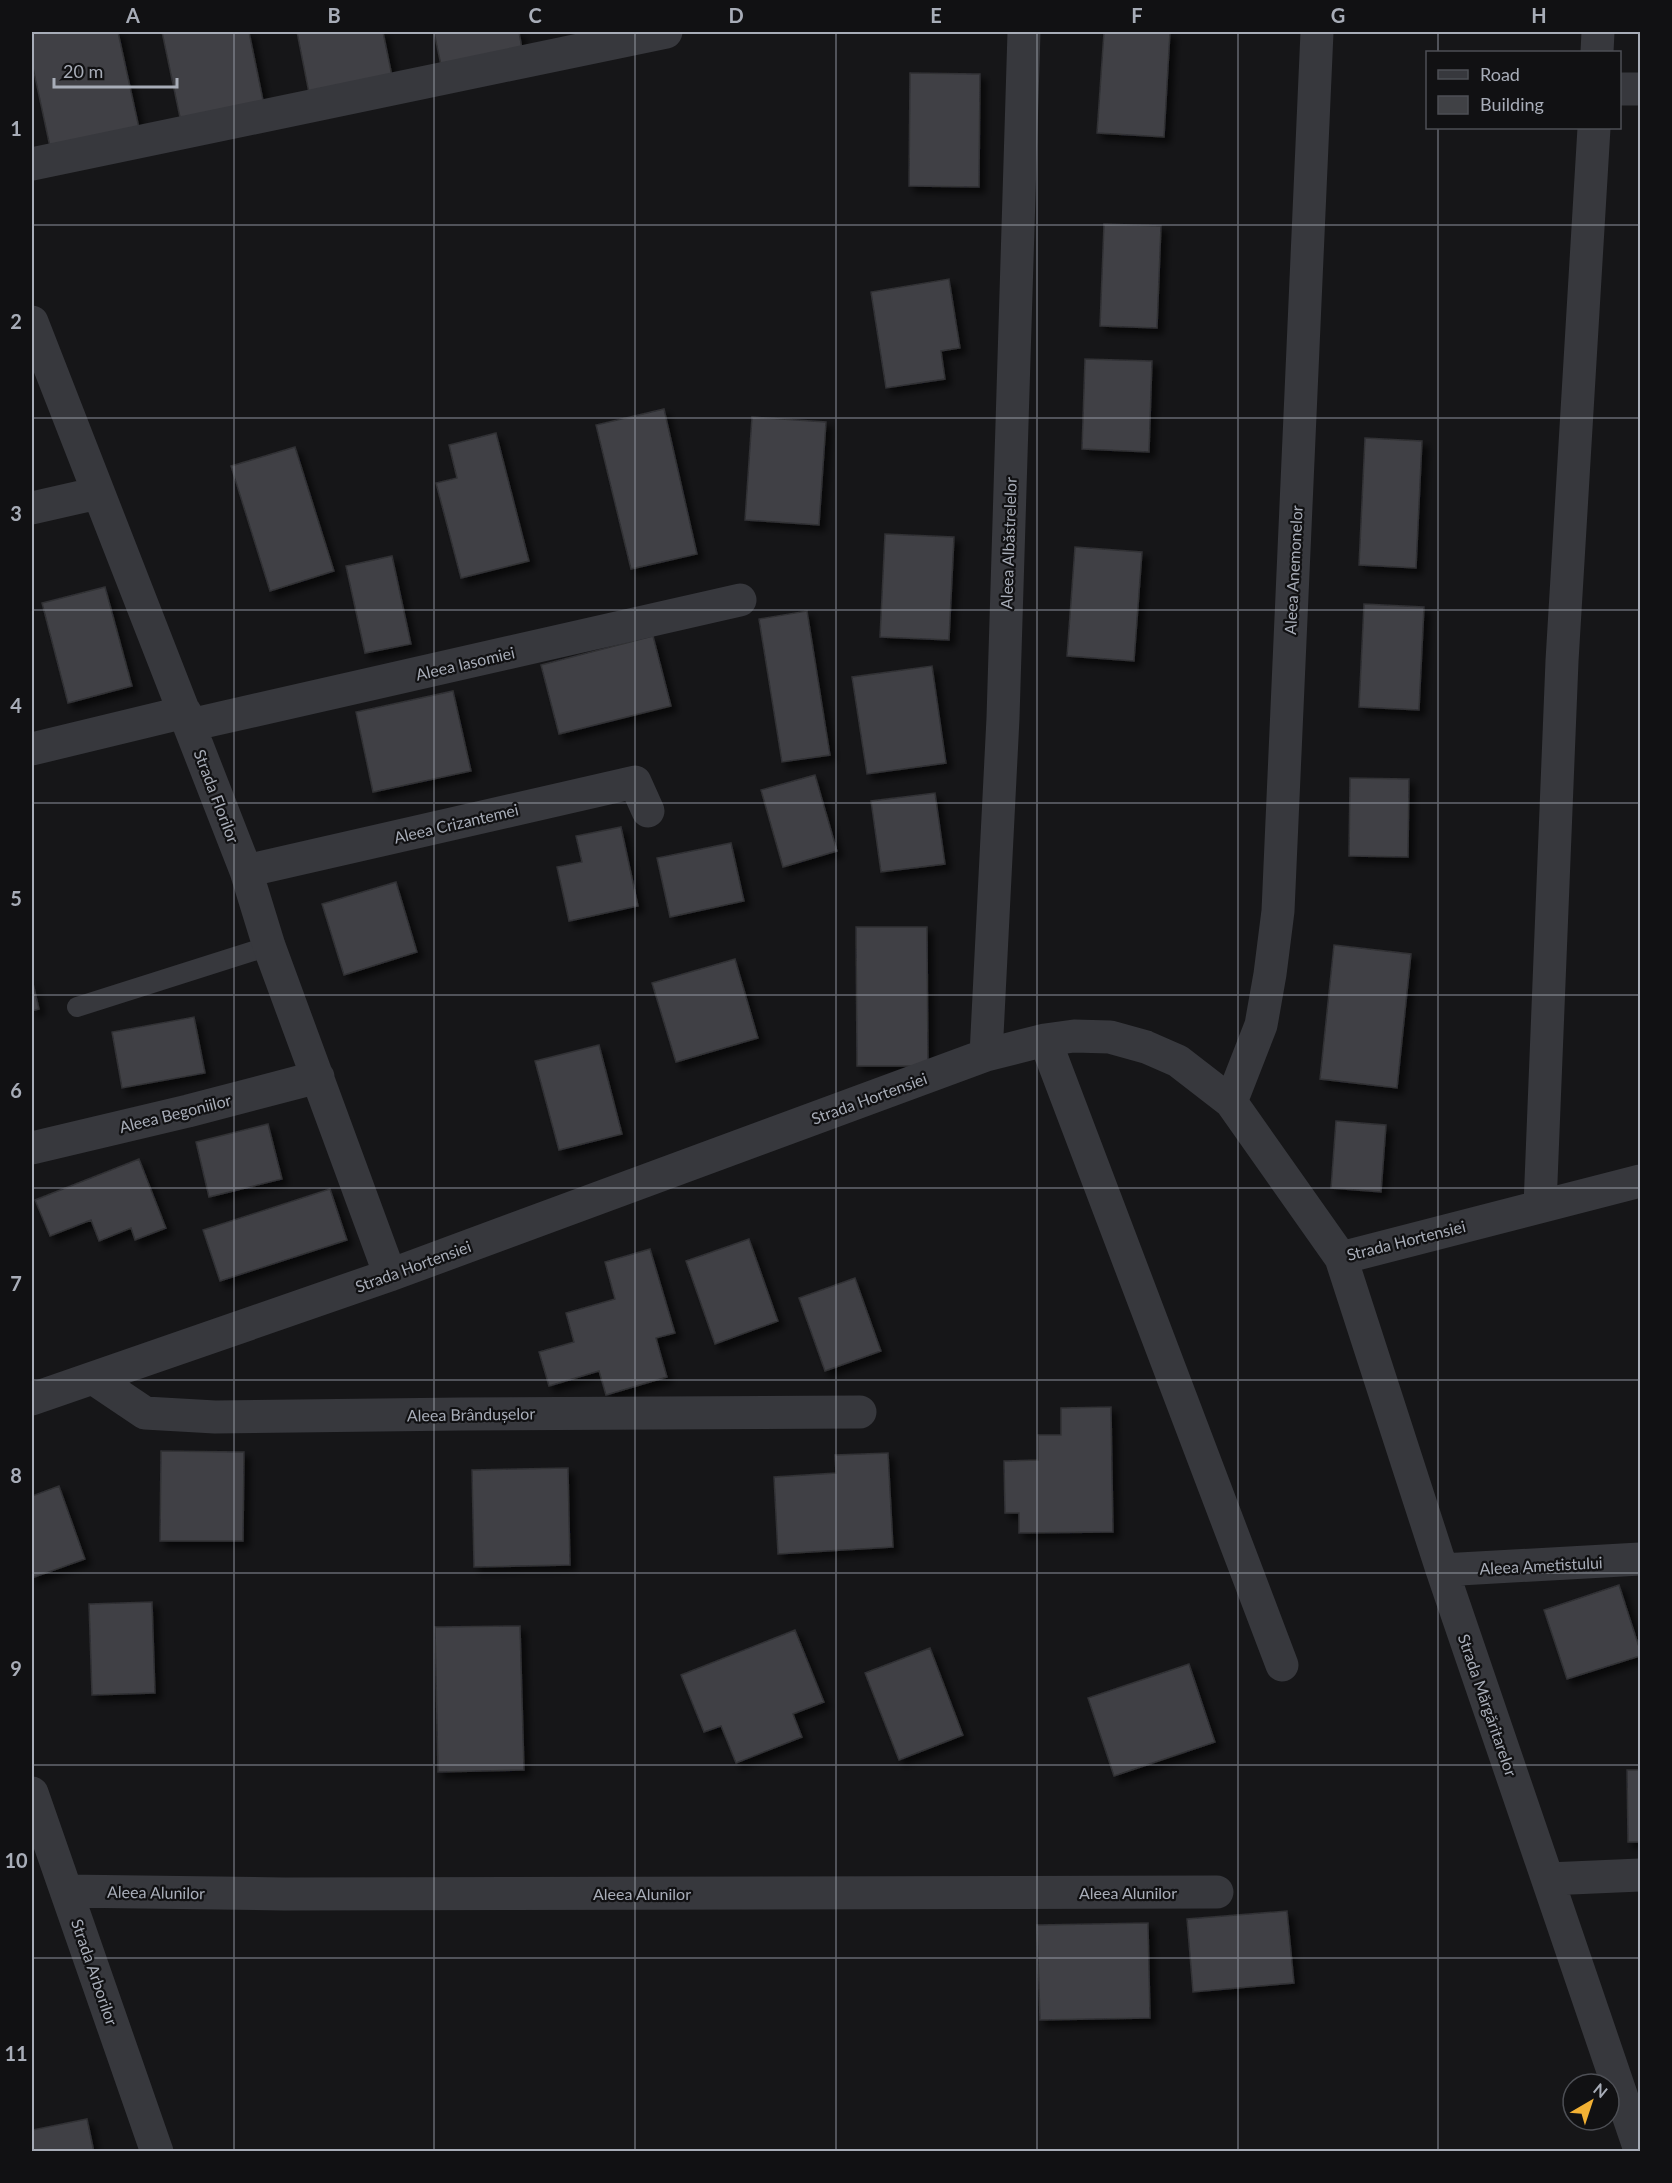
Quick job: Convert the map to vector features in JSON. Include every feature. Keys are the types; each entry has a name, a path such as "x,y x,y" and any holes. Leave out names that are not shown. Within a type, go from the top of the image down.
{"street":[{"path":"32,164 666,32"},
{"name":"Aleea Albăstrelelor","path":"986,1055 1003,718 1024,32"},
{"name":"Aleea Anemonelor","path":"1231,1102 1261,1025 1278,911 1317,32"},
{"path":"1597,51 1598,32"},
{"path":"1621,89 1641,89"},
{"path":"1540,1206 1562,661 1594,129"},
{"name":"Strada Florilor","path":"32,322 246,871 269,946 390,1275"},
{"path":"32,508 98,493"},
{"name":"Aleea Iasomiei","path":"32,749 740,600"},
{"name":"Aleea Crizantemei","path":"246,871 634,782 648,811"},
{"name":"Strada Hortensiei","path":"32,1399 390,1275 986,1055 1045,1040 1074,1036 1110,1037 1146,1047 1179,1061 1231,1102 1341,1258 1641,1181"},
{"path":"1045,1040 1282,1665"},
{"name":"Aleea Begoniilor","path":"32,1148 318,1077"},
{"name":"Strada Mărgăritarelor","path":"1341,1258 1442,1570 1548,1879 1627,2074 1641,2150"},
{"name":"Aleea Brândușelor","path":"93,1378 145,1413 214,1417 473,1413 860,1412"},
{"name":"Aleea Ametistului","path":"1442,1570 1641,1559"},
{"name":"Strada Arborilor","path":"32,1793 157,2151"},
{"path":"1548,1879 1641,1875"},
{"name":"Aleea Alunilor","path":"66,1891 284,1894 1217,1892"}],"lane":[{"path":"77,1007 269,946"}],"building":[{"path":"32,32 118,32 141,137 52,156 32,63"},
{"path":"162,32 249,32 264,105 181,122"},
{"path":"297,32 383,32 393,81 310,98"},
{"path":"434,32 519,32 523,54 442,70"},
{"path":"1104,32 1170,32 1164,137 1097,133"},
{"path":"910,73 980,74 979,187 909,186"},
{"path":"1104,224 1161,226 1157,328 1100,326"},
{"path":"949,279 960,348 941,351 945,379 886,388 871,292"},
{"path":"1085,359 1152,361 1149,452 1082,449"},
{"path":"664,409 697,554 631,569 596,425"},
{"path":"752,417 826,422 819,525 745,520"},
{"path":"496,433 529,561 461,578 436,483 457,478 449,445"},
{"path":"1365,438 1422,441 1416,568 1359,565"},
{"path":"295,447 334,571 270,591 231,466"},
{"path":"885,534 954,537 949,640 880,637"},
{"path":"1075,547 1142,552 1134,661 1067,656"},
{"path":"392,556 411,644 365,653 346,566"},
{"path":"105,587 132,686 68,703 42,603"},
{"path":"1364,604 1424,607 1419,710 1359,707"},
{"path":"807,611 830,755 782,762 759,619"},
{"path":"653,636 671,706 559,734 541,665"},
{"path":"932,666 946,763 867,774 852,677"},
{"path":"453,691 471,771 373,792 356,712"},
{"path":"815,775 837,851 783,867 761,790"},
{"path":"1350,778 1409,779 1408,857 1349,856"},
{"path":"935,793 945,864 881,872 871,801"},
{"path":"621,827 638,906 569,921 557,867 582,862 576,836"},
{"path":"731,843 744,901 670,917 657,858"},
{"path":"396,882 417,952 344,975 322,904"},
{"path":"856,927 927,927 928,1066 857,1066"},
{"path":"1334,945 1411,954 1397,1088 1320,1079"},
{"path":"735,959 758,1038 676,1062 652,983"},
{"path":"32,979 39,1009 32,1011"},
{"path":"194,1017 205,1073 122,1088 112,1032"},
{"path":"599,1045 622,1134 559,1150 535,1061"},
{"path":"1336,1121 1386,1125 1381,1192 1331,1188"},
{"path":"268,1124 282,1179 209,1197 196,1142"},
{"path":"139,1159 166,1228 135,1240 131,1228 99,1241 91,1220 50,1236 35,1200"},
{"path":"330,1189 347,1240 220,1281 203,1230"},
{"path":"749,1239 778,1321 715,1344 686,1261"},
{"path":"650,1249 675,1333 656,1338 667,1377 606,1395 599,1371 549,1386 539,1352 574,1342 566,1313 615,1299 605,1262"},
{"path":"855,1278 881,1351 825,1371 799,1298"},
{"path":"1111,1407 1113,1532 1019,1533 1019,1513 1005,1513 1004,1461 1038,1460 1038,1435 1061,1435 1061,1408"},
{"path":"161,1451 244,1452 243,1541 160,1541"},
{"path":"888,1453 893,1547 778,1554 774,1477 836,1473 835,1455"},
{"path":"568,1468 570,1565 474,1567 472,1470"},
{"path":"59,1486 85,1559 32,1578 32,1496"},
{"path":"1619,1585 1640,1656 1567,1679 1544,1610"},
{"path":"152,1602 155,1693 92,1695 89,1604"},
{"path":"520,1626 524,1770 438,1772 435,1627"},
{"path":"795,1630 824,1702 793,1714 802,1737 736,1763 721,1726 704,1732 681,1675"},
{"path":"930,1648 963,1735 899,1760 865,1673"},
{"path":"1189,1664 1215,1742 1114,1776 1088,1698"},
{"path":"1627,1770 1640,1770 1640,1842 1628,1842"},
{"path":"1287,1911 1294,1983 1193,1992 1187,1919"},
{"path":"1148,1923 1150,2018 1040,2020 1037,1925"},
{"path":"87,2119 94,2152 32,2152 32,2130"}]}
